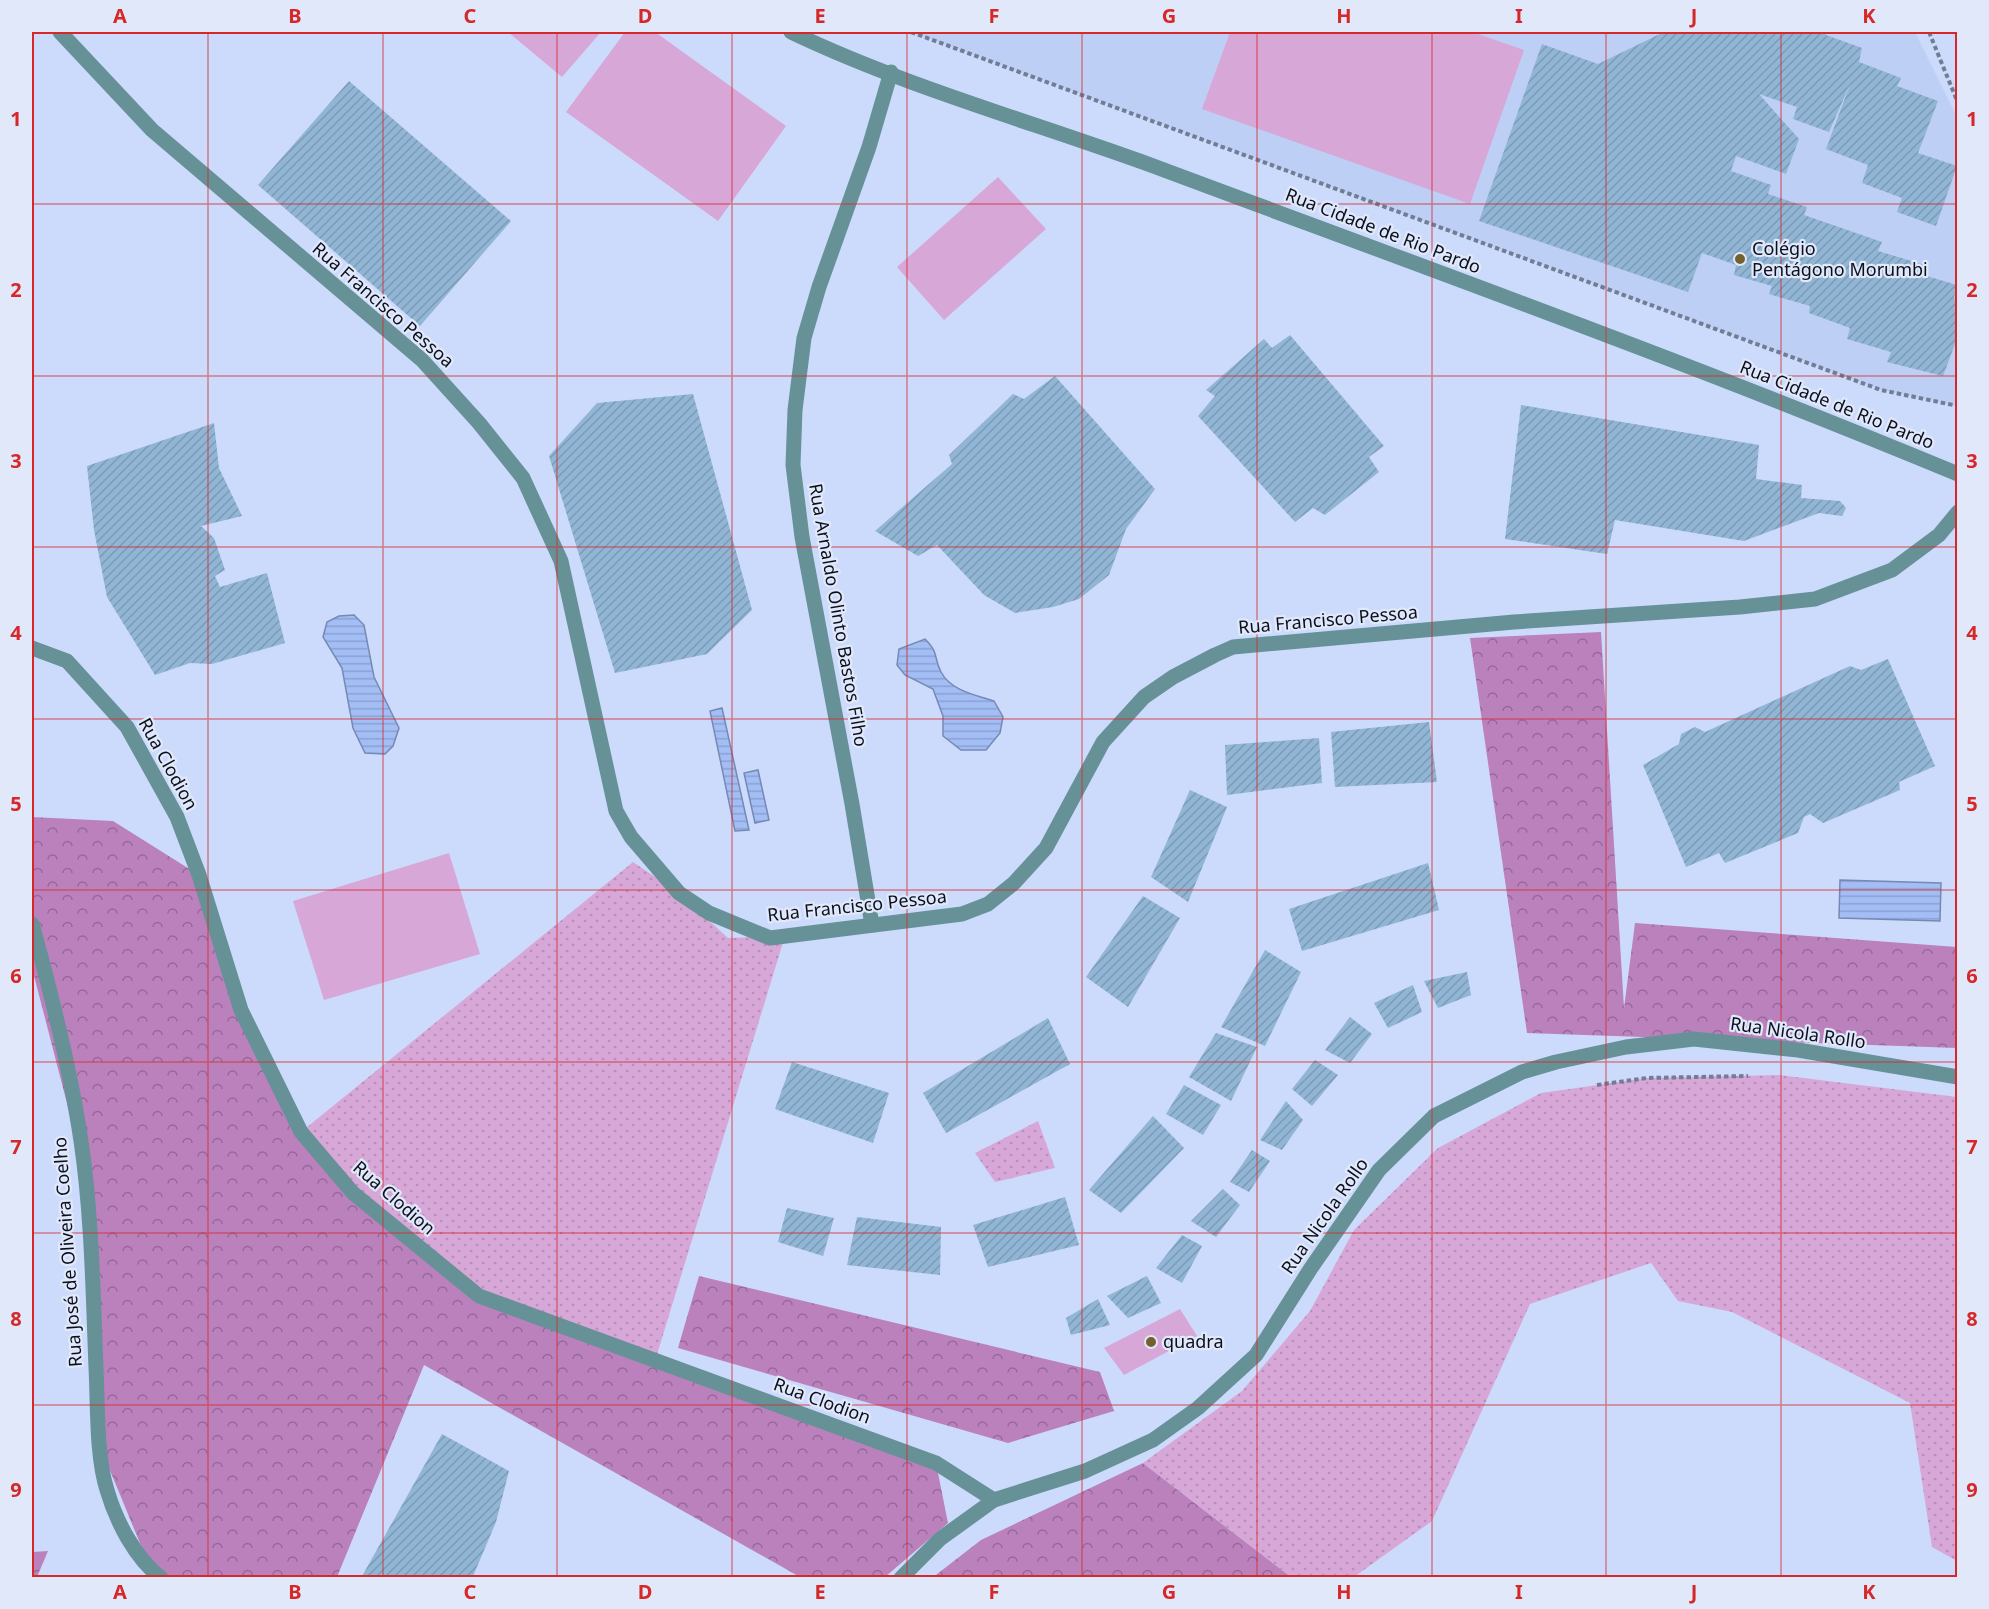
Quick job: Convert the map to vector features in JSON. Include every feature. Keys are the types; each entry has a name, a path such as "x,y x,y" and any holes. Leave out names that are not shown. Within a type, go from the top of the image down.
{"street":[{"name":"Rua Francisco Pessoa","path":"60,32 152,130 422,360 479,423 523,478 561,561 616,811 631,837 679,893 709,913 770,938 962,914 988,904 1014,884 1046,848 1103,742 1144,697 1173,677 1233,647 1514,622 1740,607 1815,599 1892,570 1938,535 1958,512"},
{"name":"Rua Cidade de Rio Pardo","path":"791,32 891,72 1152,166 1770,397 1958,474"},
{"name":"Rua Arnaldo Olinto Bastos Filho","path":"872,926 852,804 804,548 793,465 795,410 804,338 819,287 869,147 891,72"},
{"name":"Rua Clodion","path":"32,648 67,661 127,727 177,817 199,875 241,1010 301,1132 353,1192 480,1296 936,1463 994,1500"},
{"name":"Rua José de Oliveira Coelho","path":"32,924 62,1032 81,1143 93,1279 99,1428 106,1489 122,1527 152,1575"},
{"name":"Rua Nicola Rollo","path":"901,1578 940,1539 994,1500 1094,1467 1153,1440 1198,1408 1256,1354 1311,1268 1379,1170 1434,1116 1522,1072 1626,1047 1694,1040 1798,1050 1958,1077"}],"path":[{"path":"911,32 1881,390 1958,406"},
{"path":"1929,32 1958,103"},
{"path":"1588,1086 1647,1078 1755,1076"}],"shaded area":[{"path":"508,32 601,32 562,77"},
{"path":"625,32 655,32 786,126 718,221 566,112"},
{"name":"Colégio Pentágono Morumbi","path":"911,32 1915,32 1957,117 1957,406 1881,390"},
{"path":"1230,32 1472,32 1524,50 1470,204 1202,109"},
{"path":"998,177 1046,229 944,320 897,267"},
{"path":"354,615 364,625 374,677 399,728 393,746 385,754 365,753 353,728 342,668 323,637 327,622 339,616"},
{"path":"925,639 935,652 941,672 951,684 994,701 1003,717 1000,733 986,750 961,750 943,736 943,716 933,689 905,675 897,665 899,649"},
{"path":"722,708 749,830 735,831 710,711"},
{"path":"758,770 769,820 755,823 744,773"},
{"path":"449,853 480,954 324,1000 293,901"},
{"path":"633,862 679,893 728,938 785,936 655,1361 479,1296 353,1193 301,1132"},
{"path":"1840,880 1941,883 1940,921 1839,918"},
{"path":"1779,1075 1957,1097 1957,1561 1932,1547 1910,1403 1732,1312 1678,1301 1651,1263 1530,1304 1432,1521 1354,1577 1291,1577 1143,1463 1242,1391 1310,1311 1354,1230 1438,1148 1541,1093 1647,1078"},
{"path":"1038,1121 1055,1168 995,1182 975,1153"},
{"name":"quadra","path":"1180,1309 1197,1336 1124,1375 1104,1348"}],"green space":[{"path":"1601,632 1624,1008 1635,923 1957,947 1957,1048 1527,1033 1470,638"},
{"path":"32,817 113,821 199,875 241,1010 301,1132 479,1296 936,1463 948,1523 885,1577 800,1577 424,1365 337,1577 161,1578 151,1570 102,1451 84,1169 32,968"},
{"path":"699,1276 1100,1372 1114,1411 1008,1443 678,1348"},
{"path":"1143,1463 1291,1577 932,1578 981,1540"},
{"path":"48,1551 37,1577 32,1577 32,1552"}],"building":[{"path":"1664,32 1826,32 1826,35 1862,48 1859,62 1901,78 1897,86 1938,101 1918,153 1957,166 1936,226 1897,212 1902,198 1862,183 1868,165 1826,149 1851,82 1829,132 1793,119 1797,107 1759,94 1799,139 1786,174 1736,156 1731,171 1771,185 1768,194 1807,207 1804,215 1882,242 1878,251 1925,265 1920,274 1957,285 1954,298 1958,299 1958,336 1943,376 1887,362 1891,352 1847,339 1850,328 1809,313 1810,306 1769,294 1772,286 1734,275 1736,265 1702,253 1688,292 1479,221 1542,44 1598,64"},
{"path":"349,81 511,221 420,326 258,185"},
{"path":"1290,335 1384,446 1369,457 1379,472 1325,515 1313,508 1295,522 1198,416 1215,396 1206,390 1264,339 1272,348"},
{"path":"1055,376 1155,489 1126,529 1109,575 1079,599 1053,607 1015,613 984,595 937,545 918,556 875,531 952,464 949,455 1013,394 1024,399"},
{"path":"693,394 752,610 707,654 615,673 549,456 597,403"},
{"path":"1521,405 1759,445 1756,479 1802,485 1801,498 1840,501 1846,508 1842,516 1819,513 1744,541 1615,520 1607,554 1505,539"},
{"path":"214,423 219,468 242,516 201,526 214,538 225,570 215,576 220,587 267,573 285,643 212,664 190,663 155,675 107,597 94,530 87,466"},
{"path":"1888,659 1935,766 1899,782 1900,790 1823,823 1810,814 1804,817 1798,833 1725,863 1719,853 1686,867 1643,765 1679,744 1681,734 1695,727 1705,732 1850,666 1861,670"},
{"path":"1429,722 1437,782 1335,787 1331,732"},
{"path":"1319,738 1322,783 1227,795 1225,745"},
{"path":"1190,790 1227,807 1188,902 1151,877"},
{"path":"1428,863 1439,910 1302,951 1289,909"},
{"path":"1143,896 1180,918 1128,1007 1086,977"},
{"path":"1265,950 1301,972 1265,1046 1221,1027"},
{"path":"1467,972 1471,995 1438,1008 1424,981"},
{"path":"1413,985 1422,1012 1388,1028 1374,1003"},
{"path":"1350,1017 1372,1034 1350,1063 1325,1050"},
{"path":"1048,1018 1070,1064 946,1133 923,1093"},
{"path":"1216,1033 1257,1047 1231,1101 1189,1077"},
{"path":"1315,1060 1338,1075 1312,1106 1292,1089"},
{"path":"792,1062 889,1093 873,1143 775,1109"},
{"path":"1184,1085 1221,1105 1203,1135 1166,1114"},
{"path":"1286,1101 1303,1120 1282,1150 1260,1140"},
{"path":"1153,1116 1184,1148 1121,1213 1089,1190"},
{"path":"1252,1150 1270,1161 1249,1192 1230,1182"},
{"path":"1223,1189 1240,1205 1216,1237 1191,1221"},
{"path":"1065,1197 1079,1245 988,1267 973,1225"},
{"path":"787,1208 834,1218 823,1256 778,1242"},
{"path":"857,1217 941,1227 940,1275 847,1265"},
{"path":"1182,1235 1202,1246 1182,1283 1156,1268"},
{"path":"1147,1276 1161,1303 1128,1318 1107,1296"},
{"path":"1098,1299 1110,1325 1071,1335 1066,1318"},
{"path":"442,1434 509,1471 496,1522 474,1574 471,1578 361,1578"}],"place":[{"name":"Colégio Pentágono Morumbi","path":"1740,259"},
{"name":"quadra","path":"1151,1342"}]}
